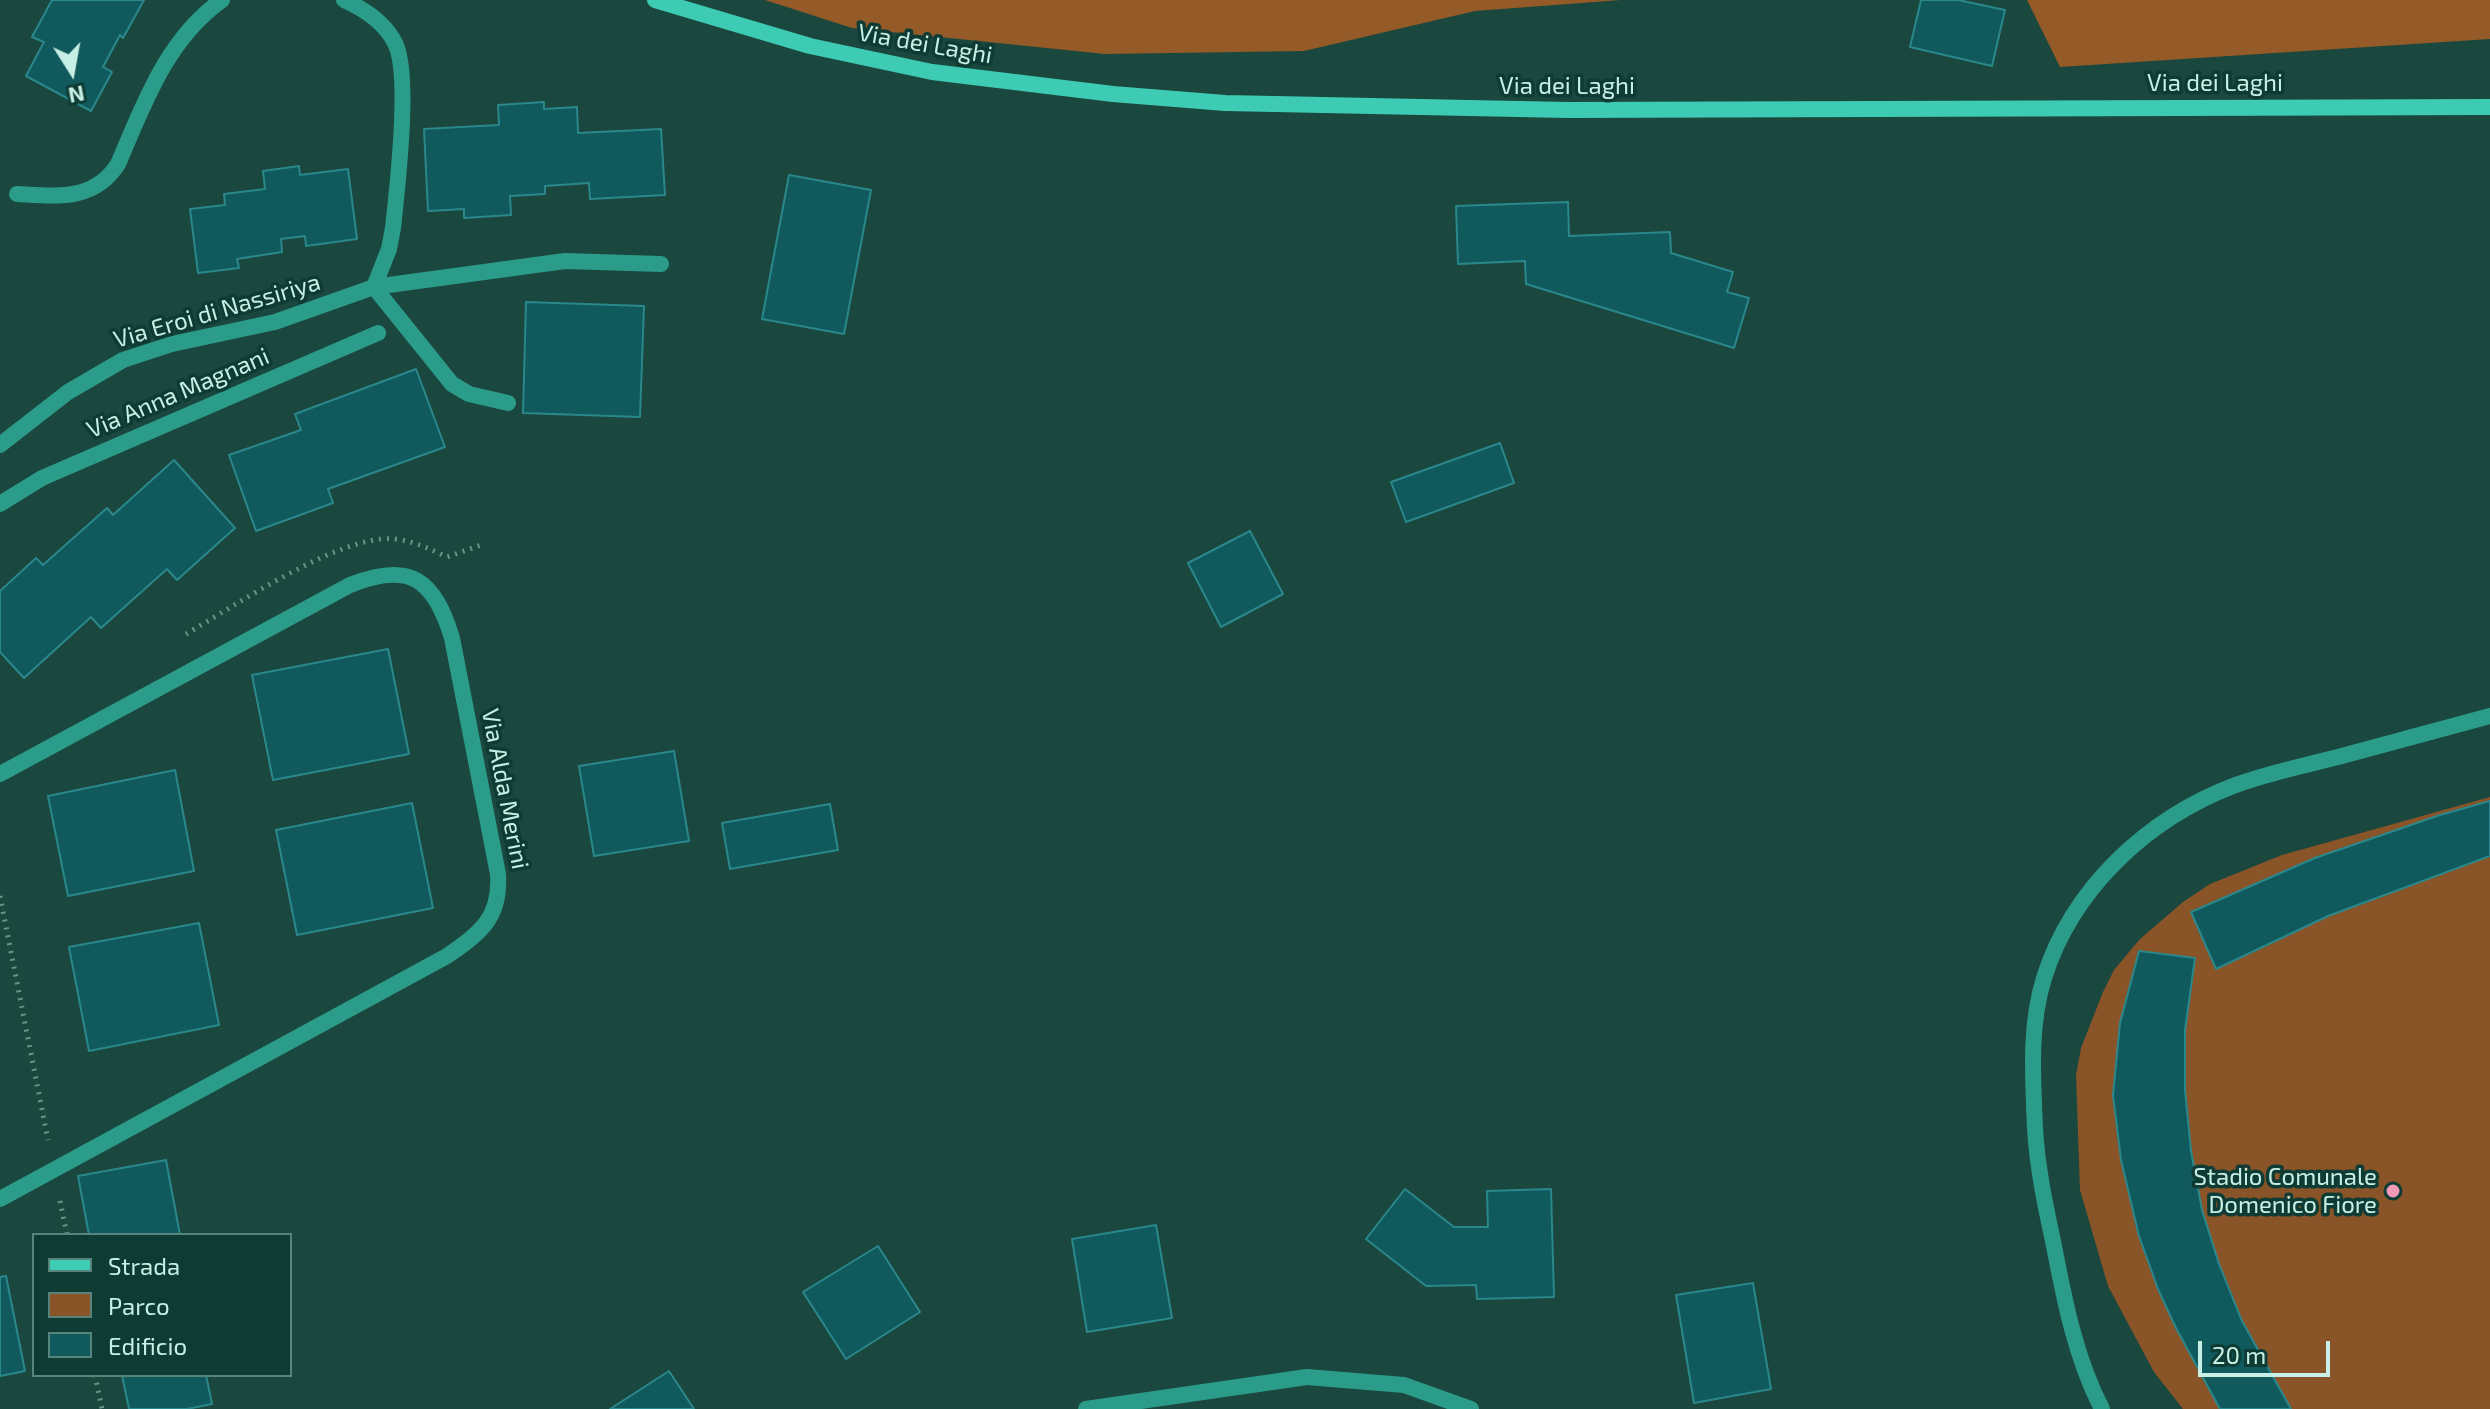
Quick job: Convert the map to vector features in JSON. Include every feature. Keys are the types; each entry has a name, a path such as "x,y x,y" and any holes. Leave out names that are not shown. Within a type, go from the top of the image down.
{"main road":[{"name":"Via dei Laghi","path":"655,0 810,46 932,72 1100,93 1225,103 1568,110 2490,107"}],"street":[{"path":"17,194 72,196 89,191 106,179 118,164 167,57 193,25 222,0"},
{"path":"344,0 383,25 397,45 403,76 393,228 389,249 374,287 452,384 469,394 508,403"},
{"name":"Via Eroi di Nassiriya","path":"0,445 68,392 123,360 172,344 275,322 374,287 565,261 661,264"},
{"name":"Via Anna Magnani","path":"0,504 42,478 378,333"},
{"name":"Via Alda Merini","path":"0,774 350,585 376,575 407,576 423,585 440,603 452,638 499,891 491,917 471,938 447,956 0,1199"},
{"path":"2102,1409 2077,1347 2063,1292 2039,1169 2036,1137 2033,1076 2035,1024 2044,980 2068,923 2081,901 2134,845 2157,826 2207,797 2257,778 2490,716"},
{"path":"1086,1409 1307,1377 1404,1385 1471,1409"}],"path":[{"path":"0,896 67,1233"},
{"path":"95,1377 102,1409"}],"green space":[{"path":"2490,797 2490,1409 2183,1409 2154,1372 2108,1286 2080,1190 2076,1075 2081,1048 2114,970 2140,939 2183,902 2210,884 2282,855"}],"shaded area":[{"path":"765,0 1621,0 1475,11 1304,51 1105,54 852,28"},
{"path":"2027,0 2490,0 2490,39 2060,67"}],"building":[{"path":"52,0 144,0 103,67 112,72 91,111 26,76 44,42 32,37"},
{"path":"1921,0 1958,0 2005,10 1992,66 1910,47"},
{"path":"544,102 544,109 577,107 578,133 661,129 665,195 590,199 589,183 545,186 545,194 510,196 511,215 464,218 464,209 428,211 424,129 499,125 498,105"},
{"path":"299,166 300,175 348,169 357,239 306,246 305,236 281,239 282,252 237,259 239,268 198,273 190,209 225,205 224,194 265,189 263,171"},
{"path":"789,175 871,190 844,334 762,319"},
{"path":"1568,202 1569,236 1670,232 1671,253 1733,272 1727,292 1749,298 1734,348 1526,284 1525,261 1458,264 1456,206"},
{"path":"526,302 644,306 640,417 523,413"},
{"path":"416,369 445,447 328,489 333,503 256,531 229,455 301,430 295,414"},
{"path":"1500,443 1514,483 1406,522 1391,482"},
{"path":"174,460 235,528 177,580 167,569 101,628 91,617 24,678 0,652 0,591 36,558 43,565 107,508 113,515"},
{"path":"1250,531 1283,594 1221,627 1188,563"},
{"path":"388,649 409,754 273,780 252,675"},
{"path":"674,751 689,841 594,856 579,766"},
{"path":"175,770 194,871 68,896 48,796"},
{"path":"2490,801 2490,856 2328,916 2216,969 2191,912 2315,858"},
{"path":"412,803 433,908 297,935 276,830"},
{"path":"830,804 838,850 730,869 722,823"},
{"path":"199,923 219,1025 89,1051 69,947"},
{"path":"2139,951 2195,958 2185,1030 2185,1090 2191,1151 2202,1210 2242,1321 2291,1409 2220,1409 2176,1328 2139,1236 2121,1160 2113,1095 2120,1023"},
{"path":"166,1160 180,1233 89,1233 78,1176"},
{"path":"1405,1189 1454,1227 1488,1227 1487,1191 1551,1189 1554,1297 1477,1299 1476,1285 1426,1286 1366,1239"},
{"path":"1156,1225 1172,1318 1087,1332 1072,1239"},
{"path":"878,1246 920,1312 846,1359 803,1292"},
{"path":"6,1276 25,1371 0,1376 0,1277"},
{"path":"1753,1283 1771,1389 1694,1403 1676,1295"},
{"path":"669,1371 694,1409 610,1409"},
{"path":"122,1377 206,1377 212,1404 187,1409 129,1409"}],"place":[{"name":"Stadio Comunale Domenico Fiore","path":"2393,1191"}]}
